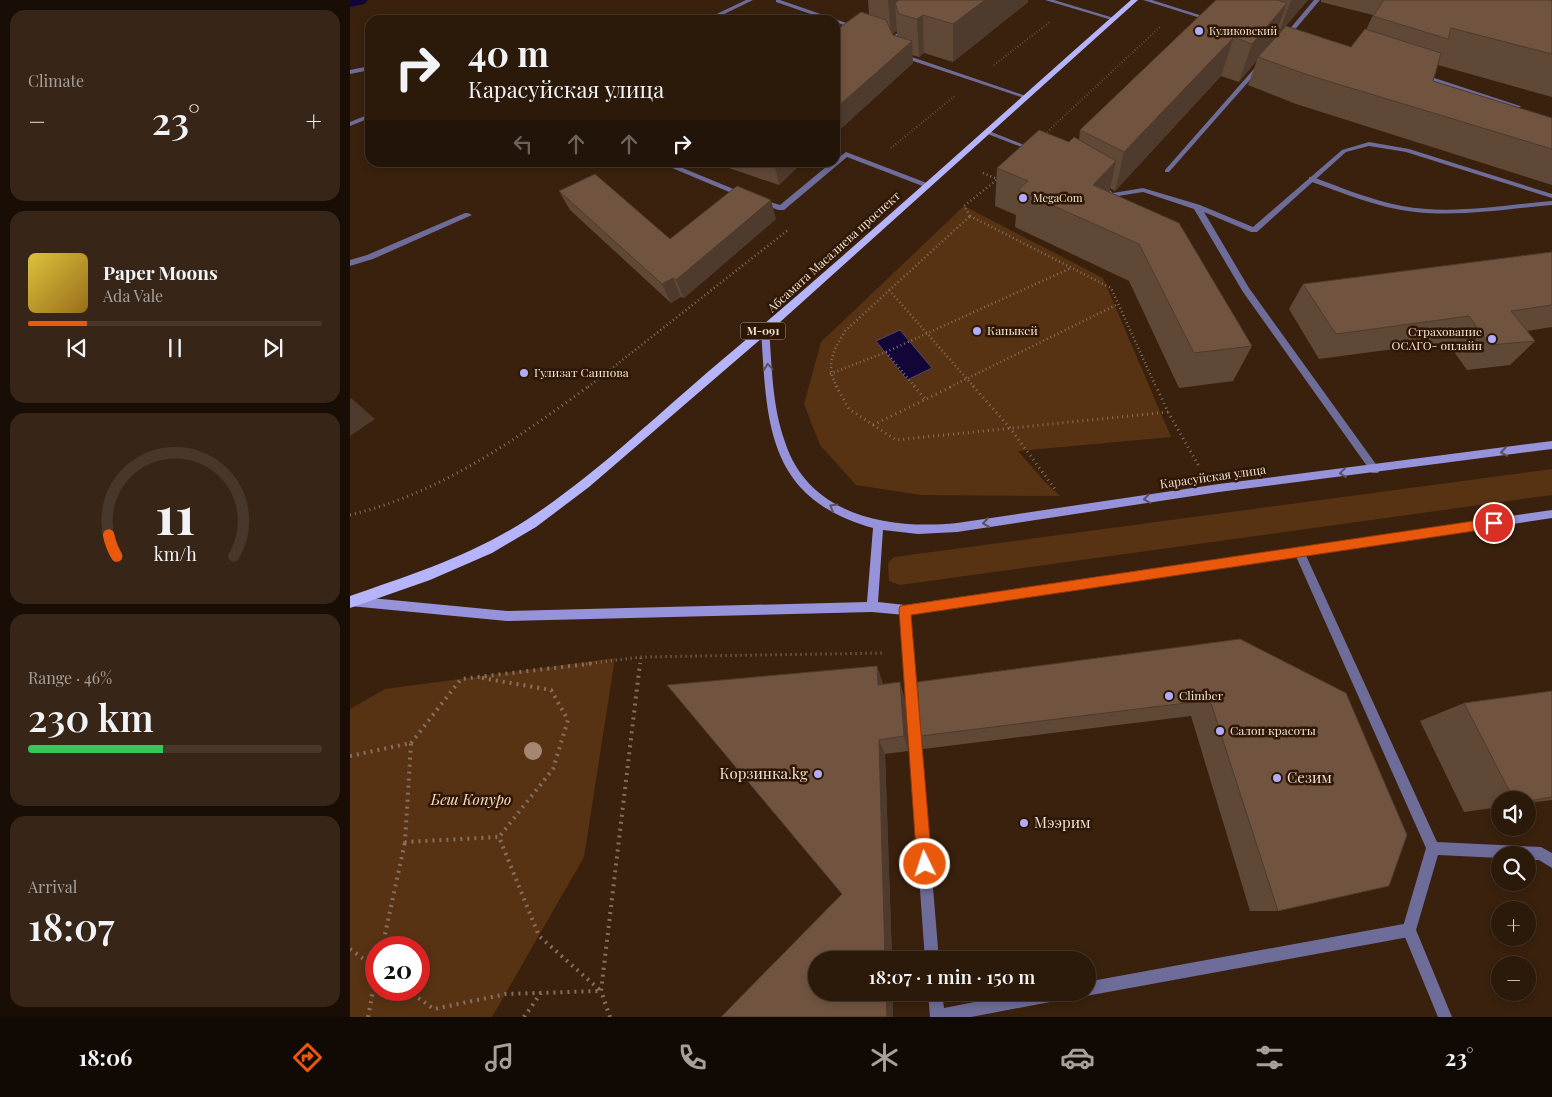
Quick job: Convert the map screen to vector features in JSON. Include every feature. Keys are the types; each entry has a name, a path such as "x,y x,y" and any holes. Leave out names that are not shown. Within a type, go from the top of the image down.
{"main road":[{"name":"Абсамата Масалиева проспект","path":"351,603 426,576 478,553 532,523 633,444 1135,0"},
{"name":"Карасуйская улица","path":"765,329 771,394 780,443 793,473 816,497 844,514 878,525 918,530 971,525 1212,489 1375,470 1552,445"},
{"path":"351,603 506,616 872,607 905,610 1552,514"},
{"path":"872,607 878,525"}],"street":[{"path":"718,15 750,0"},
{"path":"1048,0 1114,19"},
{"path":"1146,0 1217,21"},
{"path":"1274,38 1283,40 1317,0"},
{"path":"778,1 820,15"},
{"path":"840,22 868,31"},
{"path":"892,39 916,22"},
{"path":"1290,33 1298,36"},
{"path":"884,36 892,39"},
{"path":"892,39 897,54 1026,97"},
{"path":"1166,171 1270,55"},
{"path":"350,72 365,69"},
{"path":"1412,73 1524,110"},
{"path":"350,124 365,118"},
{"path":"986,132 1038,152"},
{"path":"1096,185 1112,195 1143,190 1197,207 1254,230 1344,151 1369,144 1407,150 1552,196"},
{"path":"840,159 846,154 928,185"},
{"path":"670,167 781,208 830,167"},
{"path":"1312,179 1370,200 1414,210 1460,210 1552,203"},
{"path":"1197,207 1246,290 1375,470"},
{"path":"350,263 370,257 468,215"},
{"path":"1300,552 1433,848 1409,930 1445,1017"},
{"path":"905,610 931,951"},
{"path":"1433,848 1541,854 1552,861"},
{"path":"1096,987 1409,930"},
{"path":"936,1001 937,1016 1018,1001"}],"path":[{"path":"976,79 1070,6"},
{"path":"1179,10 998,179 964,206 970,216 1111,288 1168,412 1212,489"},
{"path":"983,173 998,179"},
{"path":"970,216 845,331 834,350 830,374 849,409 896,440 1168,412"},
{"path":"830,374 886,352 1072,268"},
{"path":"889,290 1010,428 1060,496"},
{"path":"873,425 1118,304"},
{"path":"886,352 925,399"},
{"path":"350,515 372,511 441,482 518,437 616,367"},
{"path":"385,936 405,842 411,743 461,679 641,657 908,653"},
{"path":"610,1017 601,991 641,657"},
{"path":"405,842 499,837 554,769 568,720 550,690 476,677"},
{"path":"350,756 411,743"},
{"path":"499,837 539,936 601,991"},
{"path":"350,949 365,960"},
{"path":"423,1001 434,1009 506,994 601,991"},
{"path":"524,1017 542,992"},
{"path":"368,1017 371,1001"}],"green space":[{"path":"964,206 1103,278 1171,437 1018,451 1060,496 921,495 856,485 820,445 804,404 821,342"},
{"path":"1552,469 1552,495 900,585 889,581 888,563 894,557"},
{"name":"Беш Копуро","path":"615,658 584,857 492,1017 350,1017 350,709 385,689"}],"shaded area":[{"path":"900,330 932,368 907,380 876,341"}],"building":[{"path":"899,0 985,0 953,24 923,15 917,19 899,14 895,3"},
{"path":"1216,0 1277,0 1287,3 1252,44 1234,37 1124,152 1080,130"},
{"path":"1384,0 1549,0 1552,1 1552,54 1451,28 1448,39 1373,16"},
{"path":"861,12 886,20 893,35 912,41 840,105 840,27"},
{"path":"1286,26 1351,47 1365,29 1441,53 1433,81 1552,118 1552,149 1308,75 1258,57"},
{"path":"1039,130 1069,142 1074,137 1116,161 1093,185 1179,223 1252,346 1194,353 1139,244 1018,190 1028,181 997,168"},
{"path":"595,174 670,239 737,186 771,200 676,280 673,278 662,284 559,191"},
{"path":"1552,252 1552,305 1511,311 1535,341 1490,345 1469,316 1336,334 1303,284"},
{"path":"1240,639 1346,693 1407,835 1389,886 1278,911 1210,700 921,736 917,682"},
{"name":"Корзинка.kg","path":"877,666 878,685 900,682 904,736 879,740 885,951 808,951 808,1001 886,1001 887,1017 721,1017 842,894 667,685"},
{"path":"1552,691 1552,797 1536,800 1536,791 1509,791 1464,703"}],"waterway":[{"path":"350,1 357,0"}],"place":[{"name":"Куликовский","path":"1199,31"},
{"name":"MegaCom","path":"1023,198"},
{"name":"Каныкей","path":"977,331"},
{"name":"Страхование ОСАГО- онлайн","path":"1492,339"},
{"name":"Гулизат Саипова","path":"524,373"},
{"name":"Climber","path":"1169,696"},
{"name":"Салон красоты","path":"1220,731"},
{"name":"Корзинка.kg","path":"818,774"},
{"name":"Сезим","path":"1277,778"},
{"name":"Мээрим","path":"1024,823"}],"route":[{"path":"925,864 905,610 1494,523"}]}
